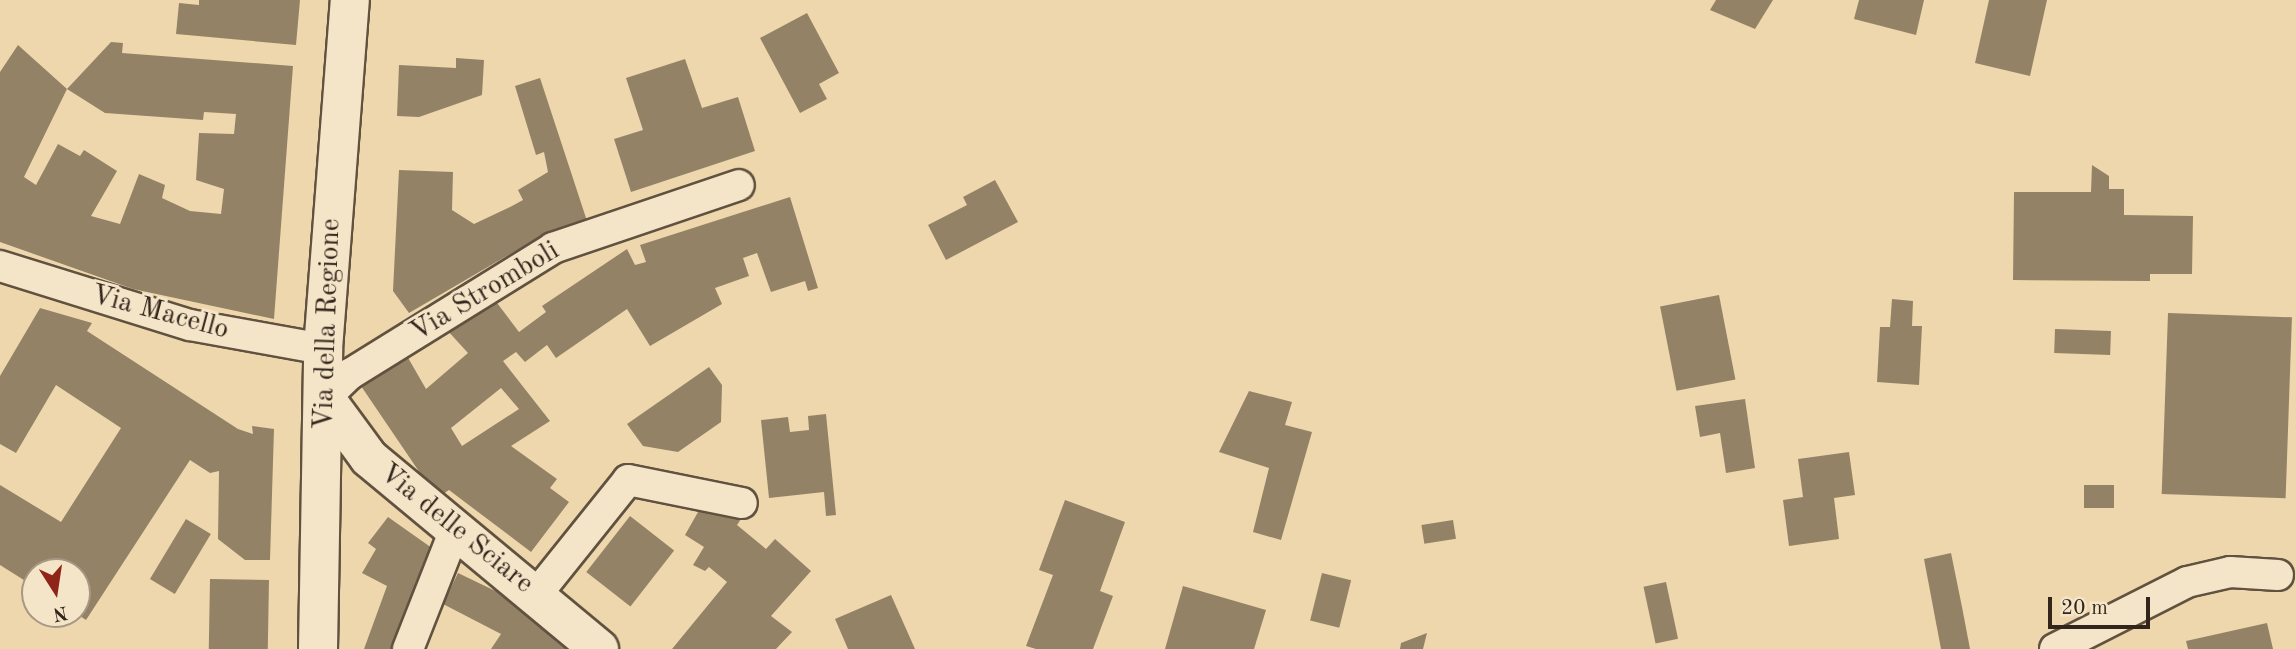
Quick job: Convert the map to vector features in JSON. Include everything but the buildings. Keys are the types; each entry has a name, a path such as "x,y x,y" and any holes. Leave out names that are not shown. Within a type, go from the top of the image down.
{"main road":[{"name":"Via della Regione","path":"317,649 325,398 323,349 350,0"},
{"name":"Via delle Sciare","path":"325,398 369,458 456,527 599,649"}],"street":[{"name":"Via Stromboli","path":"325,398 350,374 552,247 739,185"},
{"name":"Via Macello","path":"0,266 190,325 323,349"},
{"path":"536,595 628,480 742,503"},
{"path":"408,649 456,527"},
{"path":"2055,649 2186,582 2230,572 2278,575"}]}
